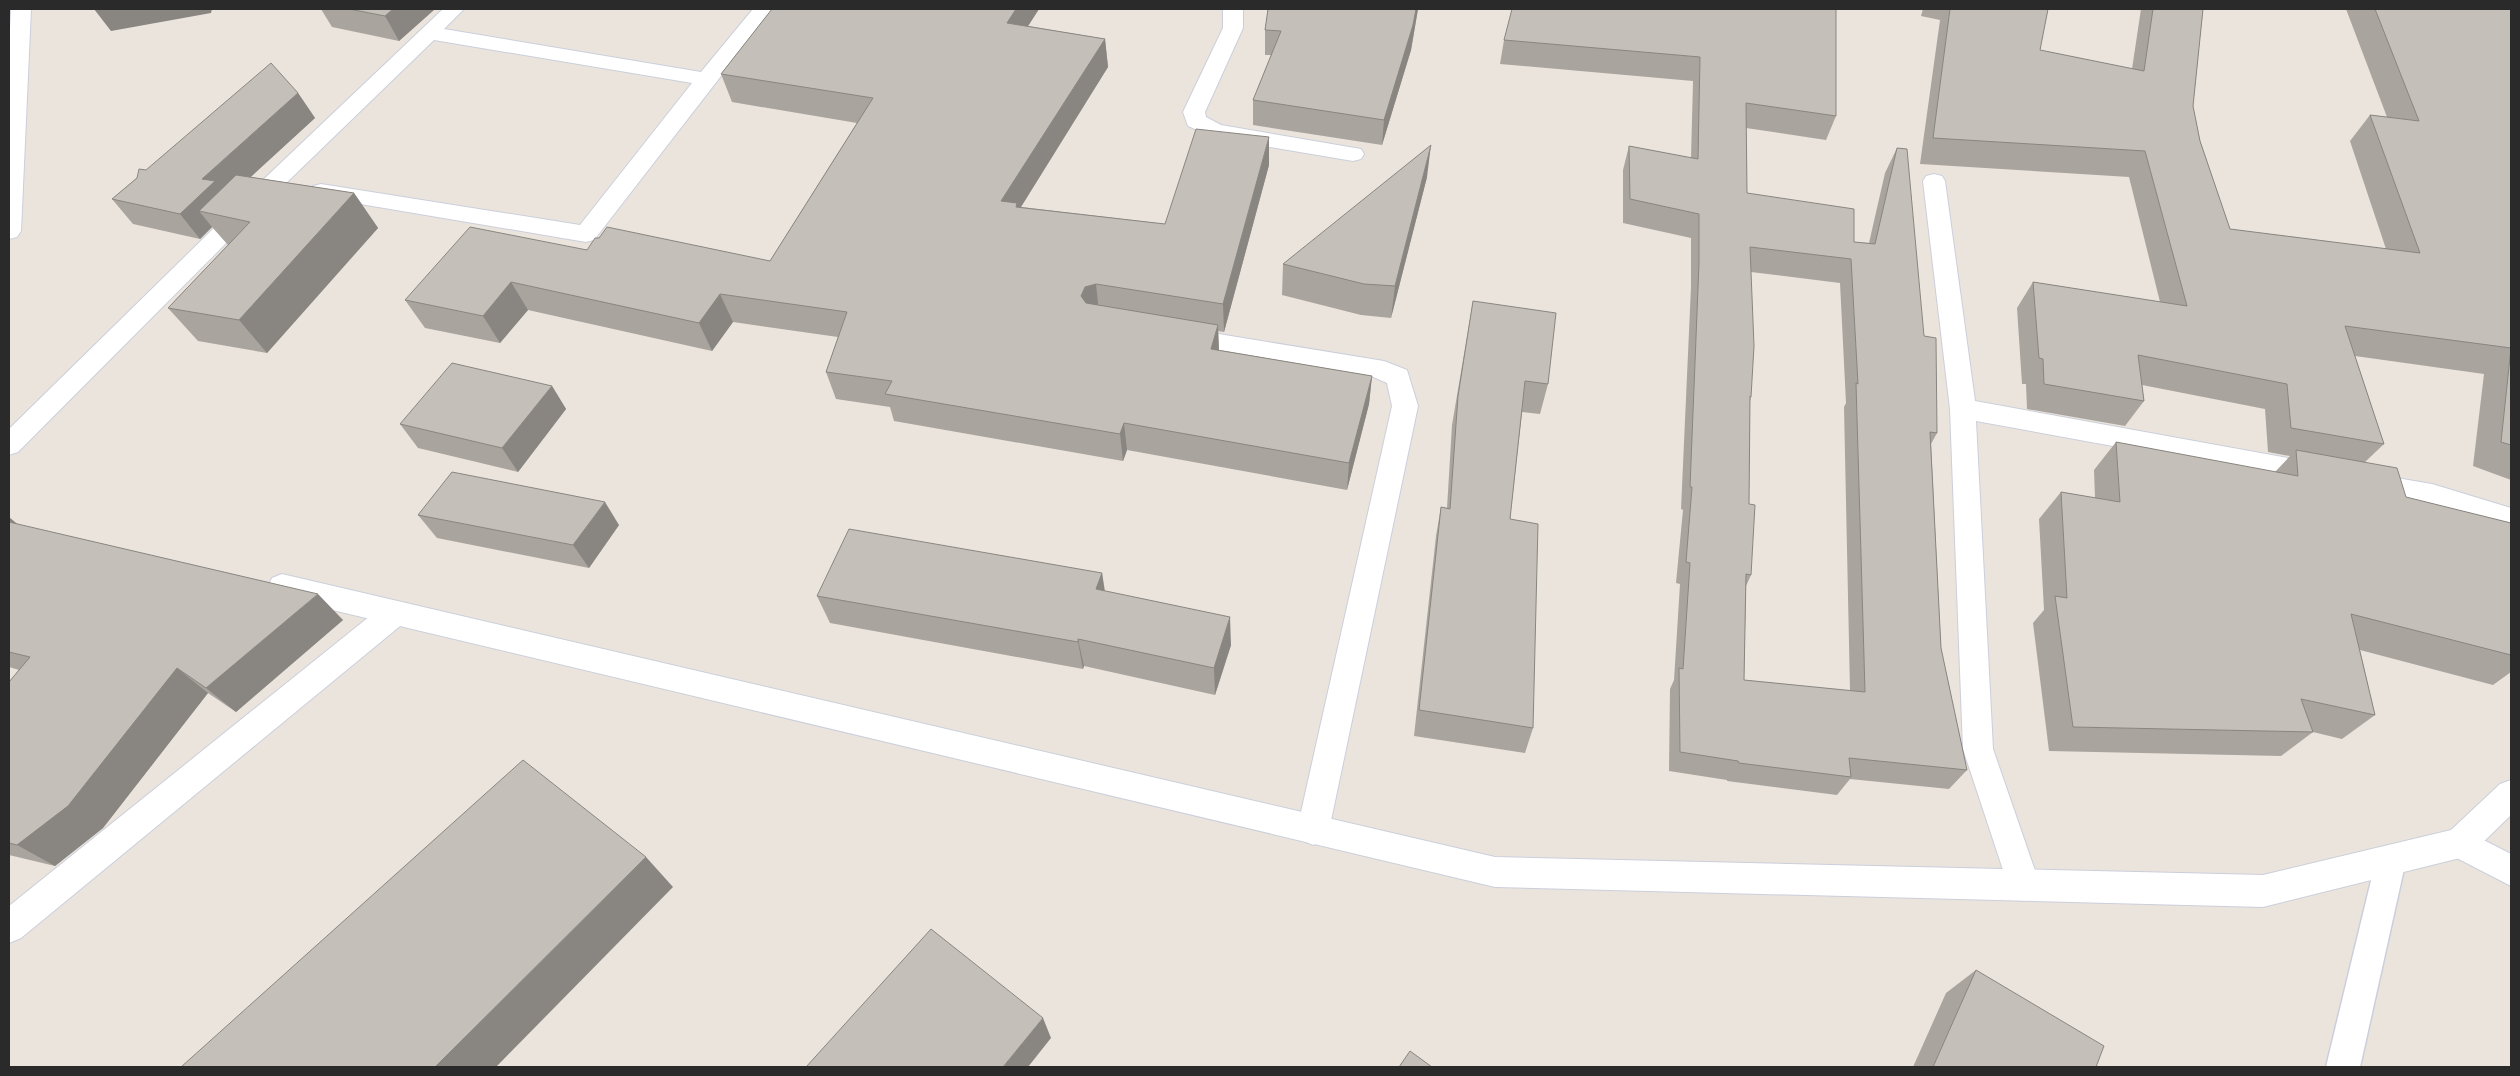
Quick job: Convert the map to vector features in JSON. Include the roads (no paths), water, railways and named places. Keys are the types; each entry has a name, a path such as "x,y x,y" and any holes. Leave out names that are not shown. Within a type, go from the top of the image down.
{"street":[{"path":"9,231 21,9"},
{"path":"9,445 273,183 454,9"},
{"path":"273,183 586,234 706,79 763,9"},
{"path":"1233,9 1233,28 1194,112 1196,121 1216,131 1352,154"},
{"path":"429,34 706,79"},
{"path":"1934,181 1963,409 1978,749 2024,885"},
{"path":"1158,333 1375,367 1398,377 1405,406 1313,830"},
{"path":"1963,409 2432,495 2511,519"},
{"path":"259,581 1495,872 2263,890 2460,843 2511,794"},
{"path":"9,927 395,613"},
{"path":"2460,843 2511,871"}],"lane":[{"path":"2343,1067 2391,860"}]}
